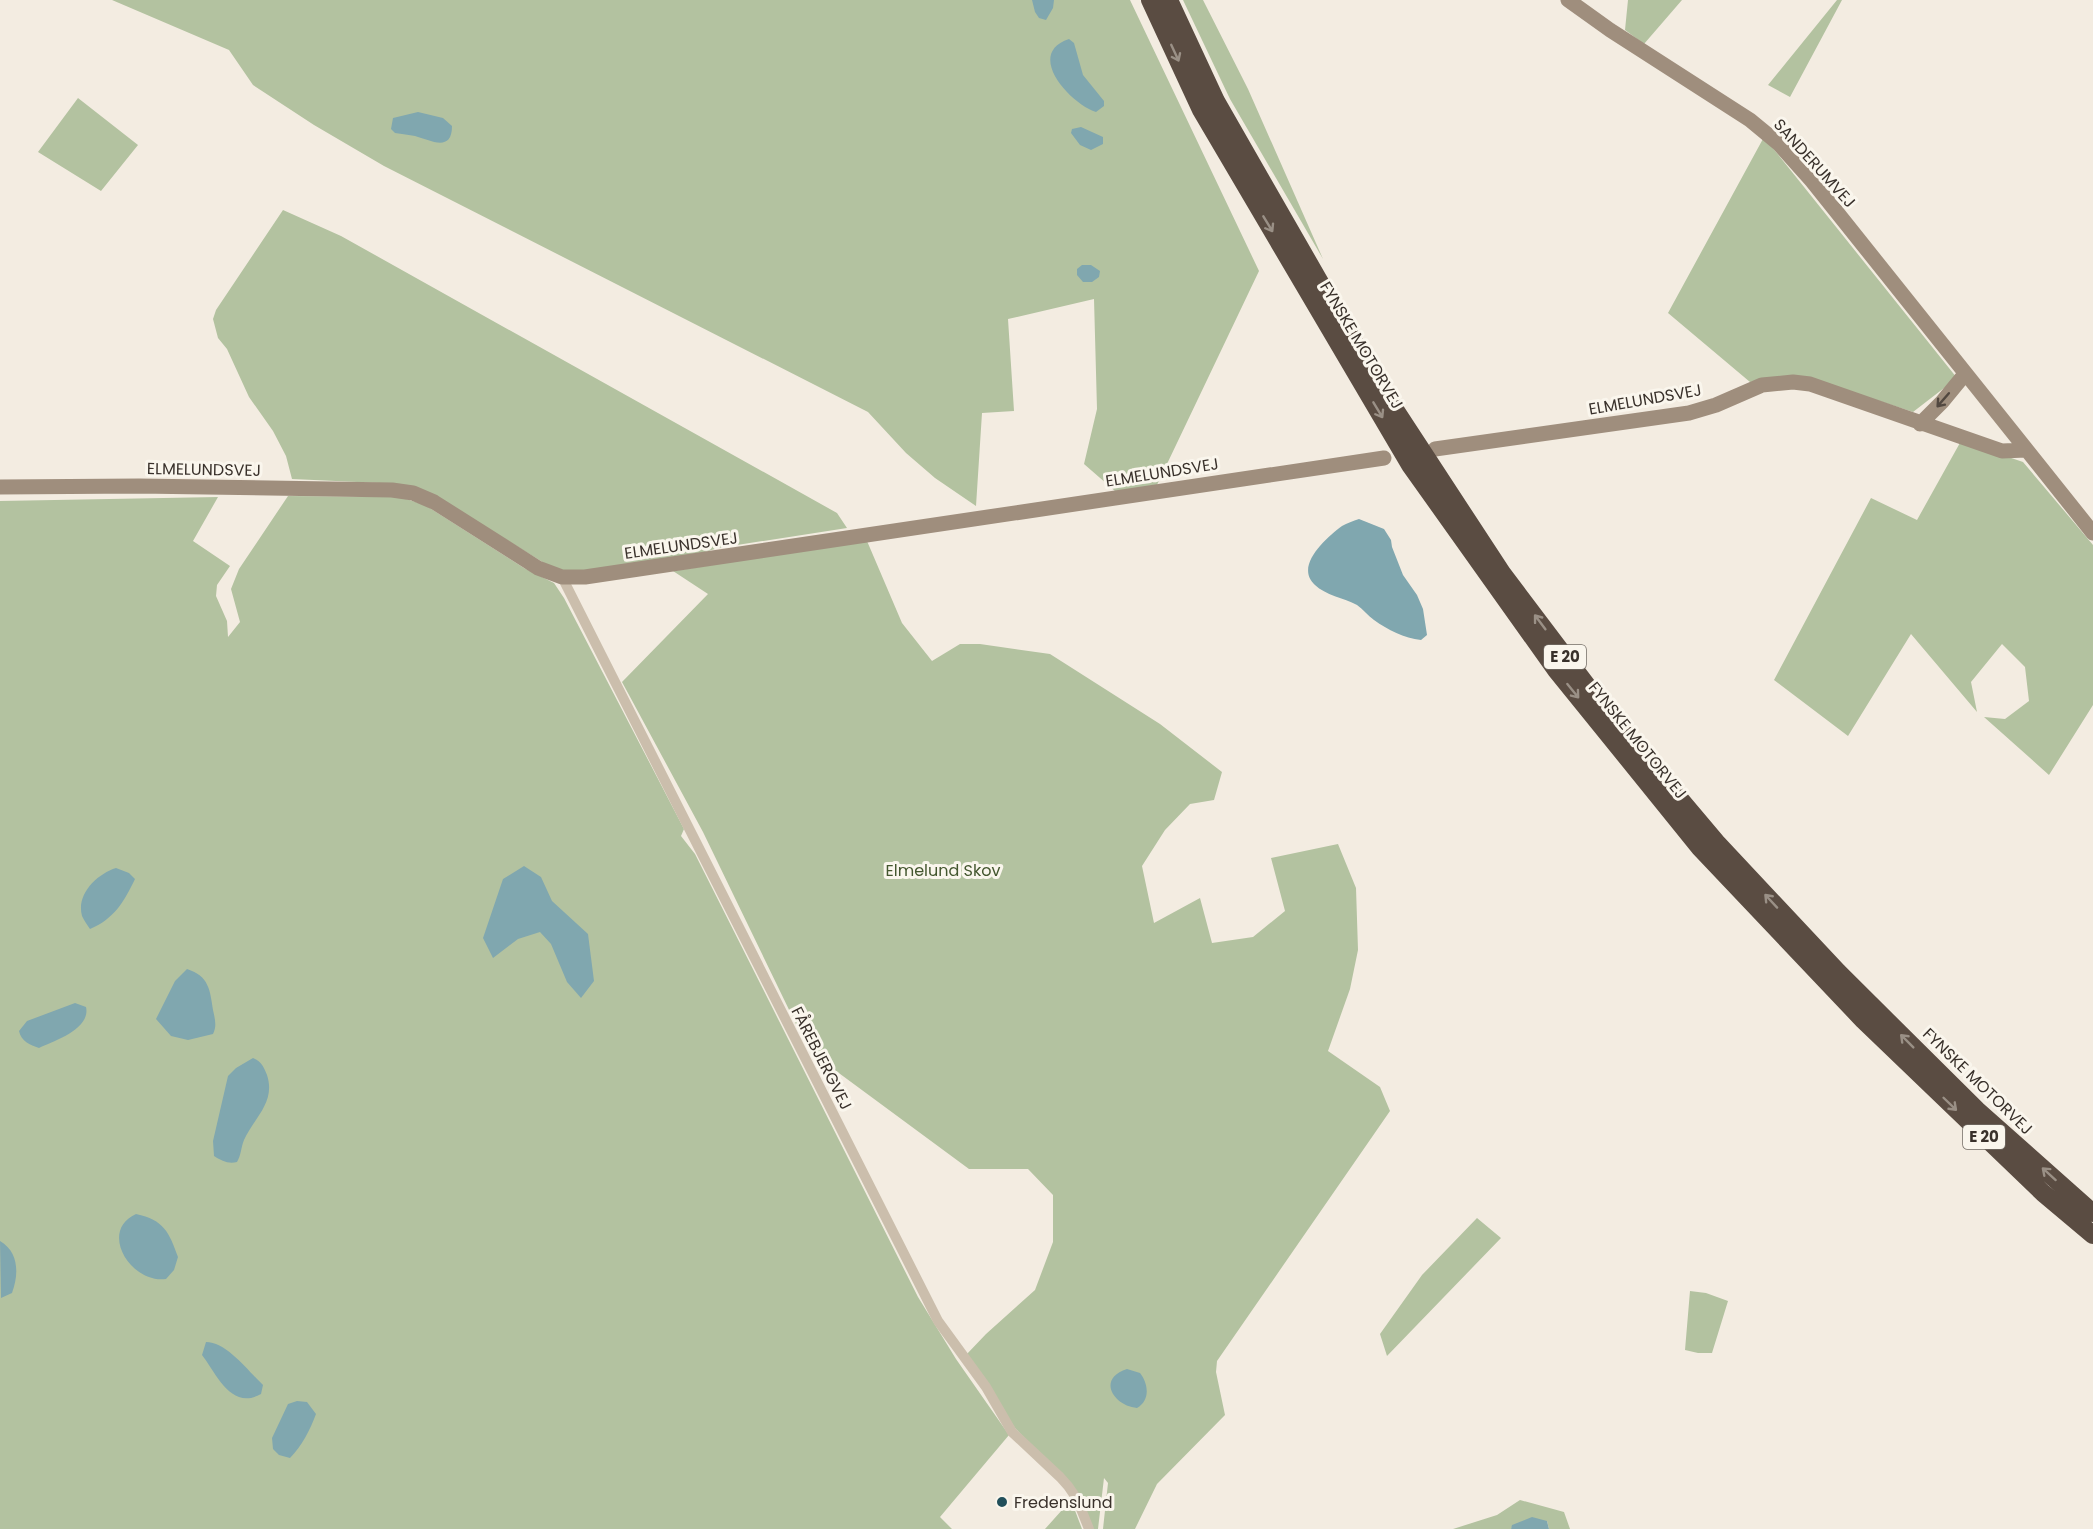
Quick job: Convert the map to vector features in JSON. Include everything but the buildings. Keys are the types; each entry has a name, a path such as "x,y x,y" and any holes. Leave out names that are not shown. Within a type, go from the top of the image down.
{"highway":[{"name":"FYNSKE MOTORVEJ","path":"1150,0 1201,110 1410,465 1556,670 1700,848 1863,1020 2043,1193 2093,1235"},
{"name":"FYNSKE MOTORVEJ","path":"1169,0 1216,101 1377,382 1502,573 1610,716 1718,844 1838,972 1977,1110 2093,1213"}],"street":[{"name":"SANDERUMVEJ","path":"1568,0 1769,134 1812,181 2093,533"},
{"path":"1920,424 1965,374"},
{"name":"ELMELUNDSVEJ","path":"1435,449 1689,413 1716,405 1762,385 1792,382 1810,384 2002,451 2026,450"},
{"name":"ELMELUNDSVEJ","path":"0,488 138,486 413,493 434,502 538,568 562,577 585,577 1384,458"},
{"name":"FÅREBJERGVEJ","path":"562,577 938,1321 986,1387 1012,1432 1068,1486 1077,1499 1089,1529"}],"green space":[{"path":"112,0 1130,0 1259,271 1156,487 1115,491 1084,464 1097,409 1094,299 1008,319 1014,411 982,413 976,506 935,478 906,453 868,412 384,166 314,125 253,85 229,50"},
{"path":"1183,0 1203,0 1248,89 1323,259 1230,99"},
{"path":"1628,0 1682,0 1644,44 1625,30"},
{"path":"1837,0 1842,0 1790,97 1768,85"},
{"path":"78,98 138,145 101,191 38,152"},
{"path":"1764,137 1957,378 1913,412 1803,376 1750,382 1668,313"},
{"path":"283,210 341,236 837,513 847,528 718,548 685,558 594,571 566,571 549,566 432,494 379,483 292,479 286,456 273,431 249,397 227,349 218,338 213,319 216,310"},
{"path":"1961,441 2023,462 2093,545 2093,705 2049,775 1984,717 2005,719 2029,701 2025,667 2002,644 1971,682 1977,712 1911,634 1848,736 1774,680 1871,498 1917,520"},
{"path":"288,496 400,497 425,505 524,568 554,583 564,598 684,829 681,836 695,854 918,1297 956,1359 1009,1435 940,1517 952,1529 0,1529 0,501 218,497 193,541 230,566 217,585 216,596 227,621 228,637 240,622 231,589 239,569"},
{"name":"Elmelund Skov","path":"867,541 902,623 932,661 960,644 980,644 1050,654 1160,724 1222,772 1214,800 1190,804 1165,830 1142,866 1154,923 1200,898 1212,943 1253,937 1285,911 1271,858 1338,844 1356,888 1358,950 1350,989 1328,1051 1380,1087 1390,1111 1217,1361 1216,1372 1225,1415 1157,1484 1135,1529 1103,1529 1108,1483 1104,1478 1098,1529 1093,1529 1080,1497 1015,1428 966,1355 1035,1290 1053,1242 1053,1195 1028,1169 969,1169 809,1051 703,832 622,682 708,594 673,571"},
{"path":"1477,1218 1501,1238 1387,1356 1380,1334 1422,1275"},
{"path":"1690,1291 1706,1293 1728,1301 1712,1353 1685,1350"},
{"path":"1071,1500 1082,1529 1045,1529"},
{"path":"1520,1500 1564,1512 1570,1529 1549,1529 1547,1521 1513,1525 1511,1529 1453,1529 1497,1515"}],"water":[{"path":"1032,0 1054,0 1053,8 1046,20 1039,18"},
{"path":"1069,39 1074,43 1083,75 1104,101 1104,106 1096,112 1075,99 1065,89 1051,67 1051,56 1056,46"},
{"path":"418,112 443,118 452,126 448,140 433,142 395,133 391,129 393,118"},
{"path":"1081,127 1103,137 1103,144 1091,150 1080,145 1071,133 1072,129"},
{"path":"1082,265 1091,265 1100,271 1099,277 1092,282 1083,282 1077,275 1077,269"},
{"path":"1359,519 1384,529 1391,540 1403,575 1417,595 1423,609 1427,635 1421,640 1385,627 1357,605 1329,594 1309,578 1310,561 1321,545 1342,526"},
{"path":"524,866 541,877 552,901 588,934 594,981 581,998 567,982 551,944 540,932 518,939 493,958 483,938 503,879"},
{"path":"116,868 129,873 135,879 127,895 112,915 90,929 82,916 82,900 95,880"},
{"path":"187,969 200,976 207,985 215,1022 213,1034 188,1040 171,1036 156,1019 175,981"},
{"path":"75,1003 86,1007 83,1022 77,1028 62,1038 39,1048 24,1040 19,1031 27,1021"},
{"path":"253,1058 266,1072 269,1093 263,1109 244,1140 237,1162 225,1162 214,1156 213,1141 228,1076 236,1068"},
{"path":"136,1214 159,1224 172,1241 178,1257 174,1270 166,1279 153,1278 141,1273 124,1255 120,1243 120,1232 125,1222"},
{"path":"0,1241 11,1251 16,1264 16,1278 12,1293 1,1298"},
{"path":"206,1342 222,1347 237,1358 263,1385 261,1394 241,1398 226,1388 202,1355"},
{"path":"1127,1369 1140,1373 1145,1382 1146,1396 1137,1408 1121,1402 1112,1392 1110,1385 1118,1373"},
{"path":"297,1401 307,1402 316,1414 305,1438 290,1458 279,1455 273,1449 272,1438 288,1404"},
{"path":"1532,1517 1547,1521 1549,1529 1511,1529 1512,1525"}],"place":[{"name":"Fredenslund","path":"1002,1502"}]}
